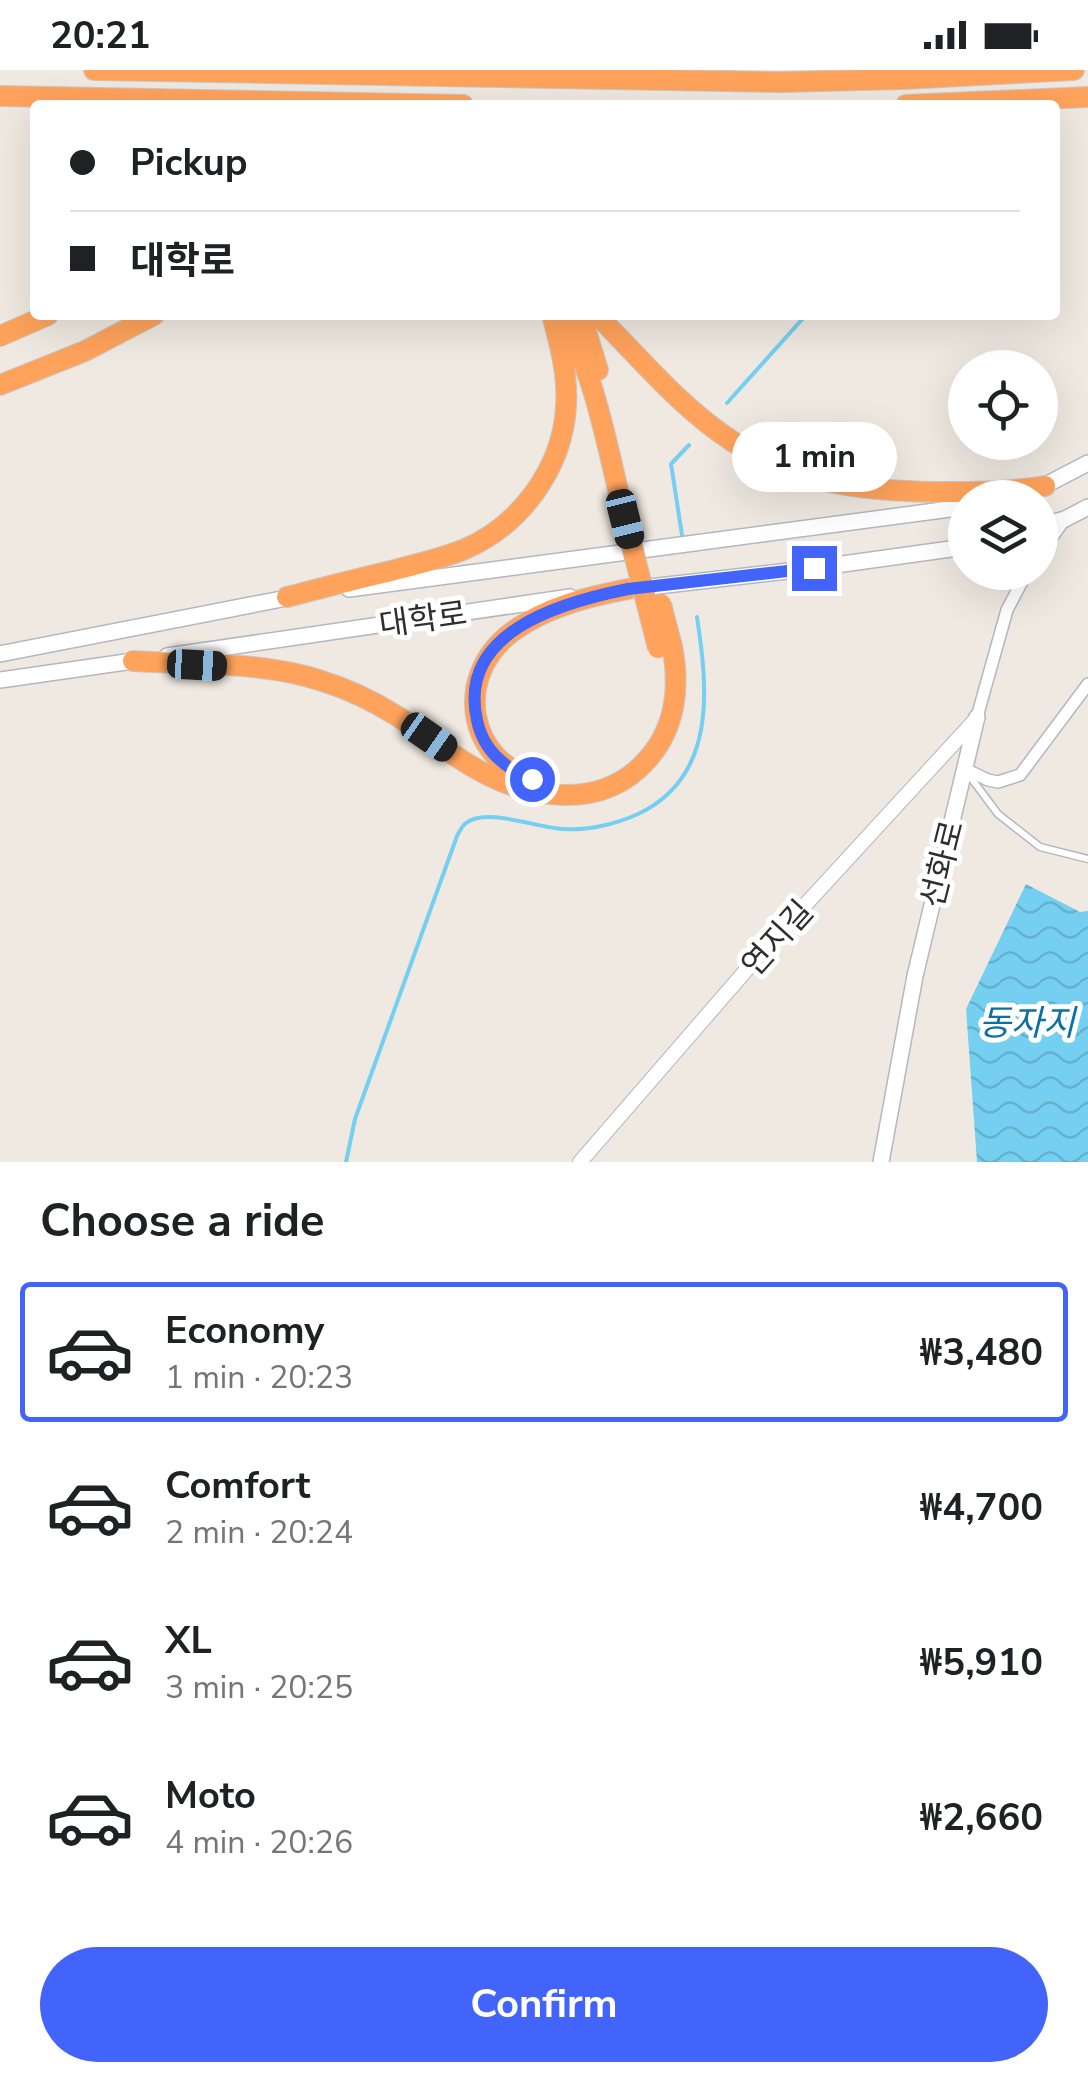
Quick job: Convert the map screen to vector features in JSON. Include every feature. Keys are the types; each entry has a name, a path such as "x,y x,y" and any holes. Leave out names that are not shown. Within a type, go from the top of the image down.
{"highway":[{"path":"94,70 782,82 904,80 1074,70"},
{"path":"0,96 206,100"},
{"path":"1007,100 1088,96"},
{"path":"0,336 37,320"},
{"path":"0,386 85,351 144,320"},
{"path":"287,598 464,549 522,508 547,474 566,414 563,360 553,320"},
{"path":"563,320 577,346 631,518"},
{"path":"133,661 261,668 321,680 378,704 501,781 534,792 577,795 599,791 627,778 660,743 672,715 676,672 665,647 583,320"},
{"path":"602,320 710,425 746,450 793,472 838,485 948,491"},
{"path":"628,589 553,609 500,642 486,660 476,685 475,712 483,739 510,770 532,779 569,783 607,775 632,758 657,719 665,647"}],"main road":[{"path":"1056,480 1088,463"},
{"path":"1058,521 1088,507"},
{"path":"0,654 287,598 948,509"},
{"name":"대학로","path":"0,680 628,589 948,549"},
{"name":"선화로","path":"881,1162 915,976 977,717"}],"street":[{"path":"1058,529 1065,519"},
{"name":"선화로","path":"977,717 1017,591"},
{"path":"965,768 998,782 1020,775 1088,684"},
{"name":"연지길","path":"580,1162 761,954 977,717"}],"lane":[{"path":"965,768 998,814 1040,847 1088,859"}],"water":[{"name":"동자지","path":"1026,884 1080,912 1088,911 1088,1162 977,1162 966,1009"}],"waterway":[{"path":"727,403 802,320"},
{"path":"682,535 671,464 689,445"},
{"path":"346,1162 355,1119 461,829 466,823 486,817 552,828 591,828 629,818 664,798 682,778 701,729 704,673 697,617"}],"route":[{"path":"532,779 510,770 494,755 483,739 475,712 474,694 482,667 512,632 553,609 604,594 814,568"}]}
